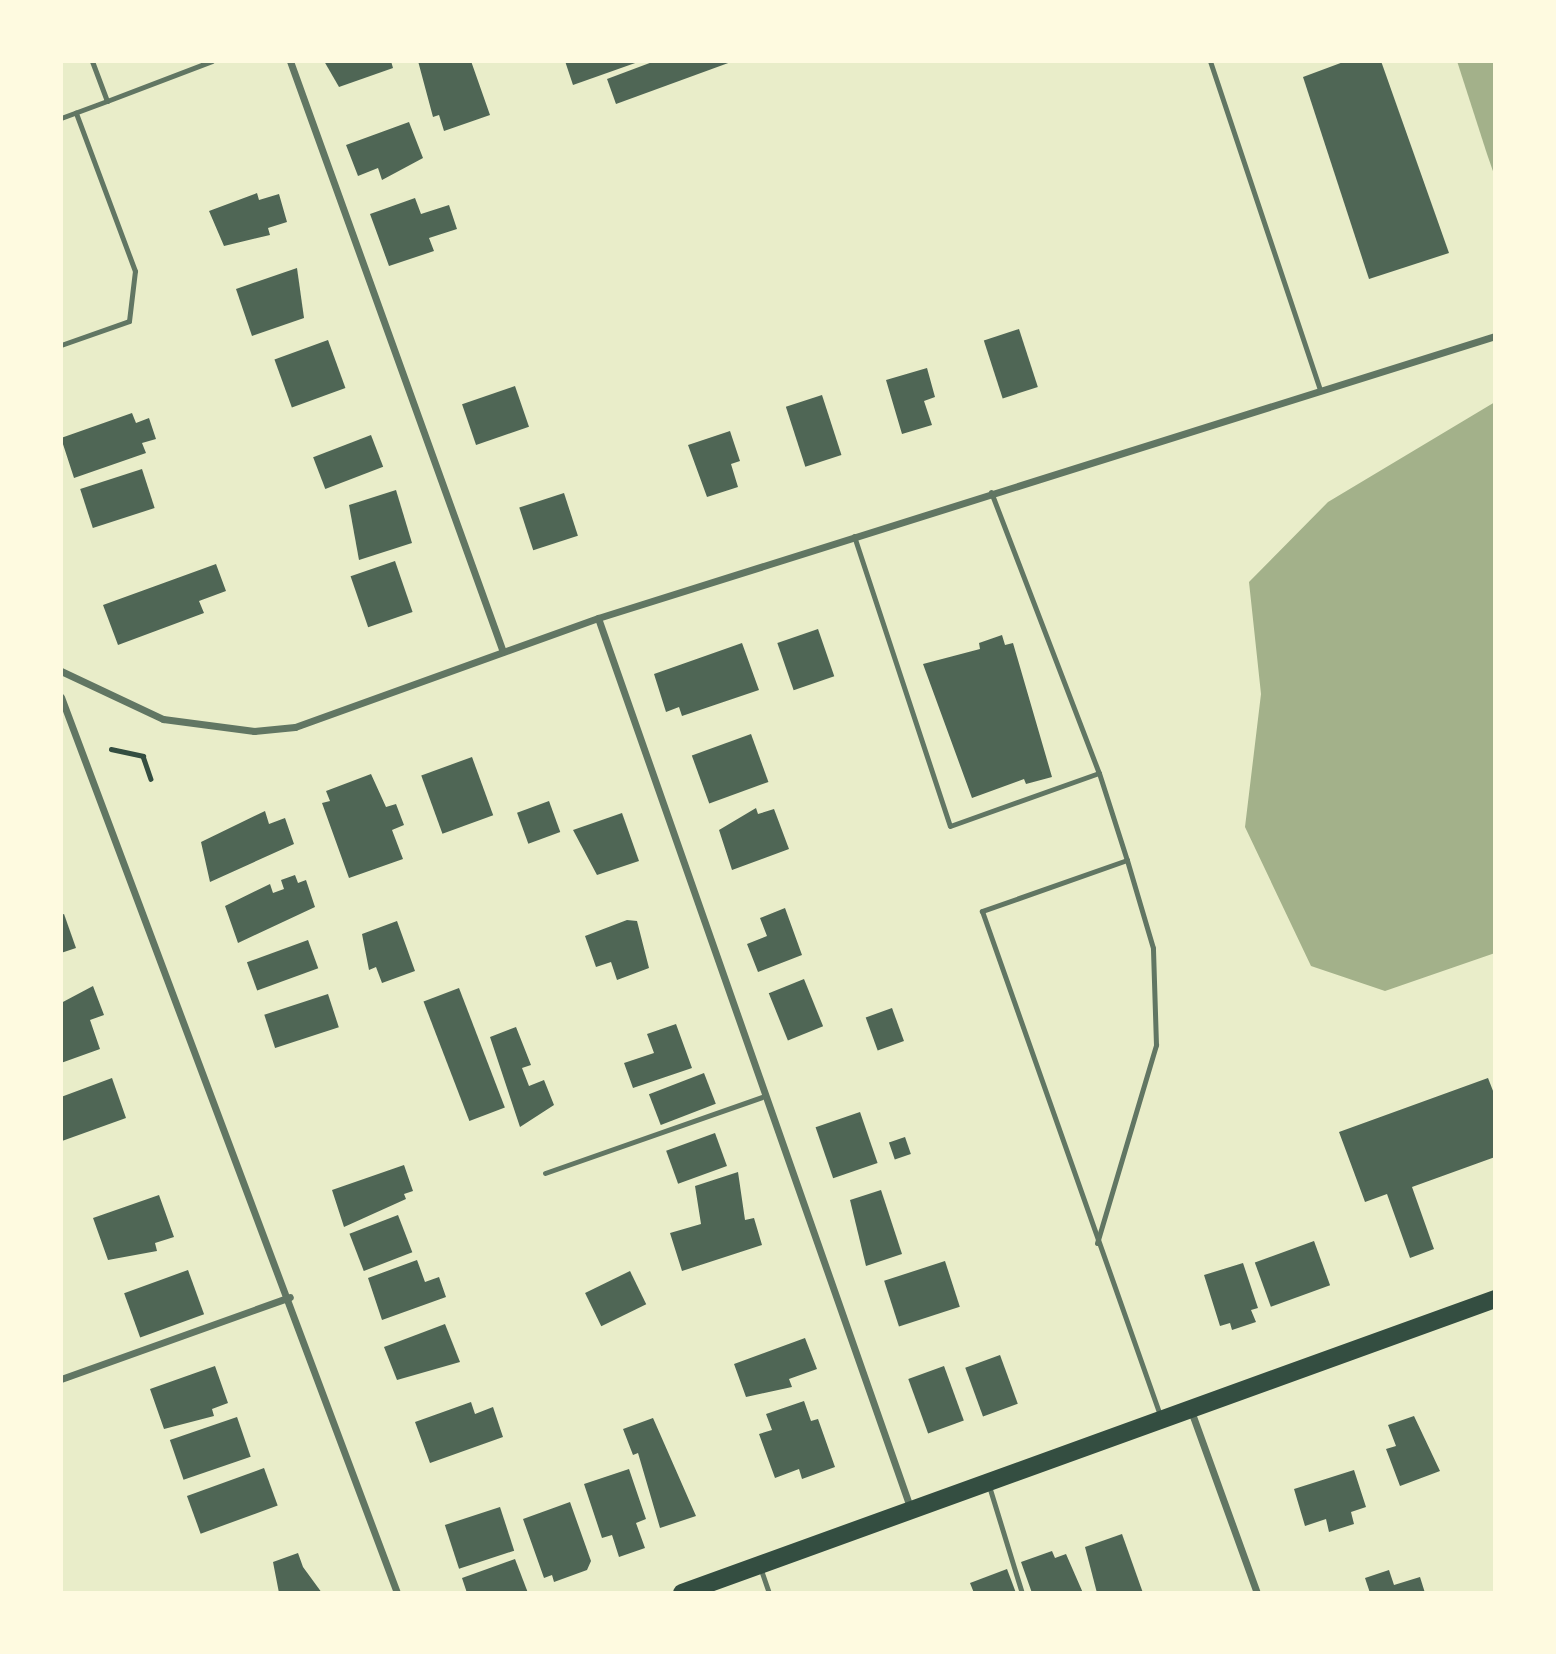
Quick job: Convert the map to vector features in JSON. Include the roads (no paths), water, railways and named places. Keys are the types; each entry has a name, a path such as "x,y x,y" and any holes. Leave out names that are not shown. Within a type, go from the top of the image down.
{"main road":[{"path":"682,1593 910,1507 1495,1299"}],"street":[{"path":"290,61 503,652"},
{"path":"61,671 163,719 254,731 295,726 598,618 990,492 1495,336"},
{"path":"598,618 910,1507"},
{"path":"61,697 290,1297 397,1593"},
{"path":"61,1379 290,1297"},
{"path":"1190,1408 1257,1593"}],"lane":[{"path":"92,61 107,101"},
{"path":"61,118 212,61"},
{"path":"1210,61 1320,390"},
{"path":"61,345 129,321 135,271 76,113"},
{"path":"990,492 1099,773 1153,948 1156,1045 1097,1244"},
{"path":"854,536 950,826 1099,773"},
{"path":"1126,860 982,911 1097,1244 1161,1418"},
{"path":"545,1173 765,1096"},
{"path":"987,1480 1022,1593"},
{"path":"759,1564 769,1593"}]}
